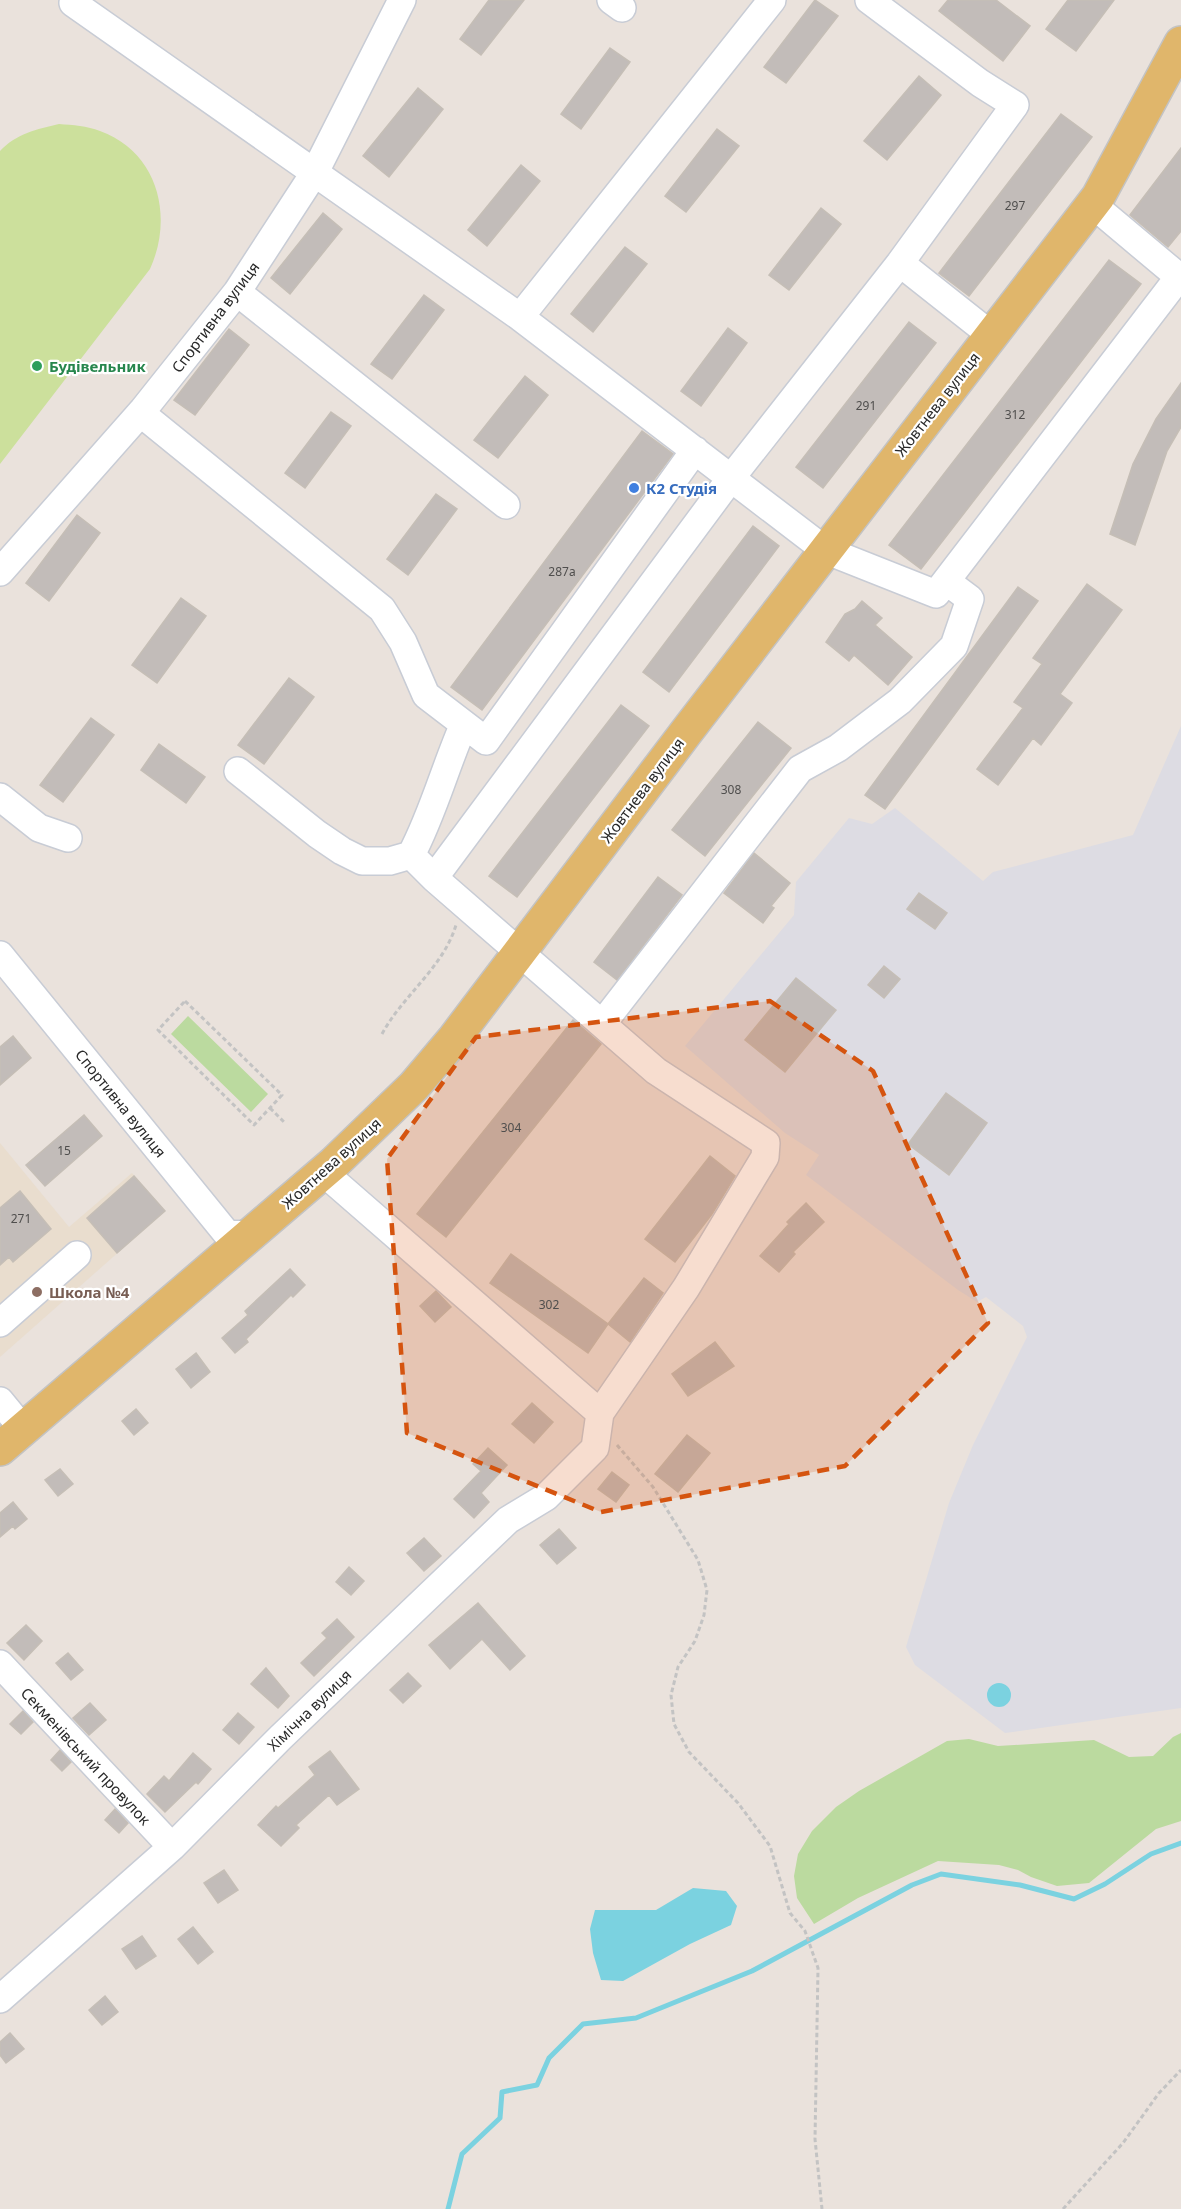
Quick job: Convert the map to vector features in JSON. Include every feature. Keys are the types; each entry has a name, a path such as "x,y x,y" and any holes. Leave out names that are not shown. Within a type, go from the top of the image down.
{"main road":[{"name":"Жовтнева вулиця","path":"11,1439 323,1172 414,1086 453,1040 825,550 1092,204 1181,42"}],"street":[{"name":"Спортивна вулиця","path":"0,572 143,410 237,292 315,172 402,0"},
{"path":"520,317 772,0"},
{"path":"434,878 731,478 900,263 1015,105 980,83 869,0"},
{"path":"73,3 520,317 825,550 936,594 1179,277 1092,204"},
{"path":"900,263 991,335"},
{"path":"237,292 506,505"},
{"path":"143,410 148,419 200,463 382,609 403,642 426,695 486,741 695,450"},
{"path":"602,1024 800,769 838,748 900,701 954,646 970,599 946,581"},
{"path":"238,771 342,851 362,861 390,861 411,855 424,829 446,764 464,724"},
{"path":"0,798 39,828 68,838"},
{"path":"323,1172 599,1419 686,1288 765,1158 766,1143 656,1071 434,878 411,855"},
{"name":"Спортивна вулиця","path":"0,955 227,1234 250,1235"},
{"path":"0,1323 77,1255"},
{"path":"0,1401 11,1439"},
{"name":"Хімічна вулиця","path":"0,1999 172,1847 288,1730 508,1520 546,1497 595,1448 599,1419"},
{"name":"Секменівський провулок","path":"0,1664 172,1847"}],"path":[{"path":"382,1034 391,1017 427,977 447,946 465,905"},
{"path":"185,1001 282,1095 270,1108 254,1125 158,1030 185,1001"},
{"path":"270,1108 284,1122"},
{"path":"599,1419 653,1487 698,1560 707,1590 704,1616 695,1641 678,1667 671,1695 674,1724 688,1752 738,1803 770,1846 790,1913 805,1931 818,1968 815,2139 822,2209"},
{"path":"1063,2209 1123,2144 1159,2093 1181,2070"}],"highlighted area":[{"path":"770,1001 873,1071 988,1323 845,1466 601,1512 407,1433 387,1159 476,1037"}],"shaded area":[{"path":"1181,726 1181,1708 1005,1733 915,1665 906,1647 949,1503 973,1445 1027,1337 1023,1326 986,1297 977,1302 958,1290 806,1175 819,1155 785,1133 685,1046 794,915 796,882 849,818 872,824 895,808 983,881 993,872 1133,835"},
{"name":"Школа №4","path":"0,1143 69,1227 132,1173 165,1211 0,1357"}],"green space":[{"name":"Будівельник","path":"59,124 100,131 120,141 136,154 148,170 156,188 160,208 157,249 150,269 0,464 0,151 20,136"},
{"path":"188,1016 268,1094 251,1112 171,1034"},
{"path":"1181,1733 1181,1821 1156,1829 1089,1883 1057,1886 999,1865 938,1861 858,1898 814,1924 797,1898 794,1876 798,1854 812,1831 836,1807 859,1791 947,1741 969,1739 998,1746 1094,1740 1129,1757 1153,1756 1173,1737"}],"water":[{"path":"999,1683 1007,1687 1011,1695 1007,1703 999,1707 991,1703 987,1695 991,1687"},
{"path":"693,1888 726,1891 737,1906 731,1925 690,1944 623,1981 601,1980 593,1953 590,1929 595,1910 656,1910"}],"building":[{"path":"489,0 524,0 481,55 460,39"},
{"path":"815,0 838,16 786,83 764,67"},
{"path":"948,0 996,0 1030,26 1003,61 939,11"},
{"path":"1068,0 1114,0 1076,51 1046,29"},
{"path":"610,48 630,62 581,129 561,114"},
{"path":"919,76 941,95 887,160 864,141"},
{"path":"418,88 443,109 389,177 363,156"},
{"path":"1061,114 1092,137 969,296 939,273"},
{"path":"717,129 739,146 686,212 665,196"},
{"path":"1181,148 1181,231 1168,247 1130,215"},
{"path":"521,165 540,181 487,246 468,230"},
{"path":"821,208 841,224 789,290 769,275"},
{"path":"323,213 342,229 290,294 271,278"},
{"path":"625,247 647,264 593,332 571,314"},
{"path":"1109,260 1141,284 921,569 889,545"},
{"path":"424,295 444,310 392,379 371,364"},
{"path":"909,322 936,343 823,488 796,467"},
{"path":"728,328 747,343 701,406 681,391"},
{"path":"229,329 249,345 195,415 174,400"},
{"path":"525,376 548,395 498,458 474,440"},
{"path":"1181,383 1181,427 1167,451 1135,545 1110,534 1133,464 1156,419"},
{"path":"331,412 351,426 305,488 285,473"},
{"path":"642,431 673,454 482,710 451,687"},
{"path":"436,494 457,509 408,575 387,559"},
{"path":"77,515 100,533 49,601 26,583"},
{"path":"753,526 779,546 669,692 643,672"},
{"path":"1087,584 1122,610 1060,694 1072,703 1041,745 1033,738 998,785 977,769 1023,708 1014,702 1042,664 1033,658"},
{"path":"1018,587 1038,601 885,809 865,795"},
{"path":"181,598 206,616 157,683 132,665"},
{"path":"862,601 882,618 875,625 912,657 888,685 854,655 849,661 826,642 845,614 855,609"},
{"path":"289,678 314,697 264,764 238,745"},
{"path":"621,705 649,726 517,897 489,876"},
{"path":"91,718 114,735 63,802 40,785"},
{"path":"758,722 791,748 705,856 672,830"},
{"path":"159,744 205,777 186,803 141,770"},
{"path":"754,853 790,883 771,906 774,908 763,923 724,893"},
{"path":"658,877 682,895 617,980 594,962"},
{"path":"919,893 947,913 935,929 907,909"},
{"path":"884,966 900,979 884,998 868,985"},
{"path":"796,978 836,1010 785,1072 745,1040"},
{"path":"573,1020 601,1044 446,1237 417,1214"},
{"path":"13,1036 31,1058 0,1085 0,1047"},
{"path":"946,1093 987,1123 949,1175 908,1144"},
{"path":"84,1115 102,1136 45,1186 26,1165"},
{"path":"710,1156 735,1176 712,1214 675,1262 645,1239"},
{"path":"134,1176 165,1211 117,1253 87,1218"},
{"path":"20,1191 51,1229 13,1262 9,1257 0,1265 0,1208"},
{"path":"806,1203 824,1222 793,1252 795,1254 779,1272 760,1256 789,1224 787,1222"},
{"path":"511,1254 608,1324 588,1353 490,1283"},
{"path":"290,1269 305,1285 293,1297 291,1295 246,1339 248,1342 235,1353 222,1338 248,1315 245,1311"},
{"path":"644,1278 663,1293 630,1342 608,1324"},
{"path":"436,1291 451,1307 435,1322 420,1306"},
{"path":"715,1342 734,1366 688,1396 672,1374"},
{"path":"196,1353 210,1372 191,1388 176,1369"},
{"path":"532,1403 553,1422 534,1443 512,1424"},
{"path":"136,1409 148,1423 134,1435 122,1421"},
{"path":"687,1435 710,1453 678,1492 655,1474"},
{"path":"488,1448 507,1465 481,1493 489,1502 474,1518 454,1499 481,1471 473,1464"},
{"path":"60,1469 73,1484 58,1496 45,1480"},
{"path":"612,1472 629,1485 616,1502 598,1489"},
{"path":"13,1502 27,1519 15,1529 13,1526 0,1537 0,1513"},
{"path":"559,1529 576,1548 557,1564 540,1545"},
{"path":"424,1538 441,1556 424,1571 407,1553"},
{"path":"349,1567 364,1581 351,1595 336,1582"},
{"path":"478,1603 525,1656 510,1670 482,1639 450,1669 429,1645"},
{"path":"337,1619 354,1637 314,1676 301,1663 327,1638 322,1633"},
{"path":"26,1625 42,1641 24,1660 7,1643"},
{"path":"68,1653 83,1670 71,1680 56,1663"},
{"path":"266,1668 289,1696 278,1708 251,1684"},
{"path":"408,1673 421,1686 403,1703 390,1690"},
{"path":"90,1703 106,1720 89,1735 73,1718"},
{"path":"23,1711 33,1722 21,1734 10,1724"},
{"path":"238,1713 254,1727 239,1744 223,1730"},
{"path":"60,1750 71,1762 62,1771 51,1760"},
{"path":"330,1751 359,1789 337,1805 329,1795 296,1825 299,1828 281,1846 258,1825 276,1806 278,1808 315,1775 309,1767"},
{"path":"193,1753 211,1769 198,1784 196,1782 165,1812 147,1794 164,1776 169,1781"},
{"path":"115,1809 128,1823 119,1833 105,1820"},
{"path":"224,1870 238,1890 218,1903 204,1883"},
{"path":"193,1927 213,1952 198,1964 178,1939"},
{"path":"142,1936 156,1956 136,1969 122,1949"},
{"path":"105,1996 118,2012 102,2025 89,2010"},
{"path":"10,2033 24,2049 6,2063 0,2055 0,2042"}],"waterway":[{"path":"448,2209 462,2154 500,2118 502,2092 537,2085 549,2058 583,2024 636,2018 752,1971 912,1885 941,1874 1020,1885 1074,1899 1105,1884 1151,1854 1181,1843"}],"place":[{"name":"Будівельник","path":"37,366"},
{"name":"К2 Студiя","path":"634,488"},
{"name":"Школа №4","path":"37,1292"}]}
